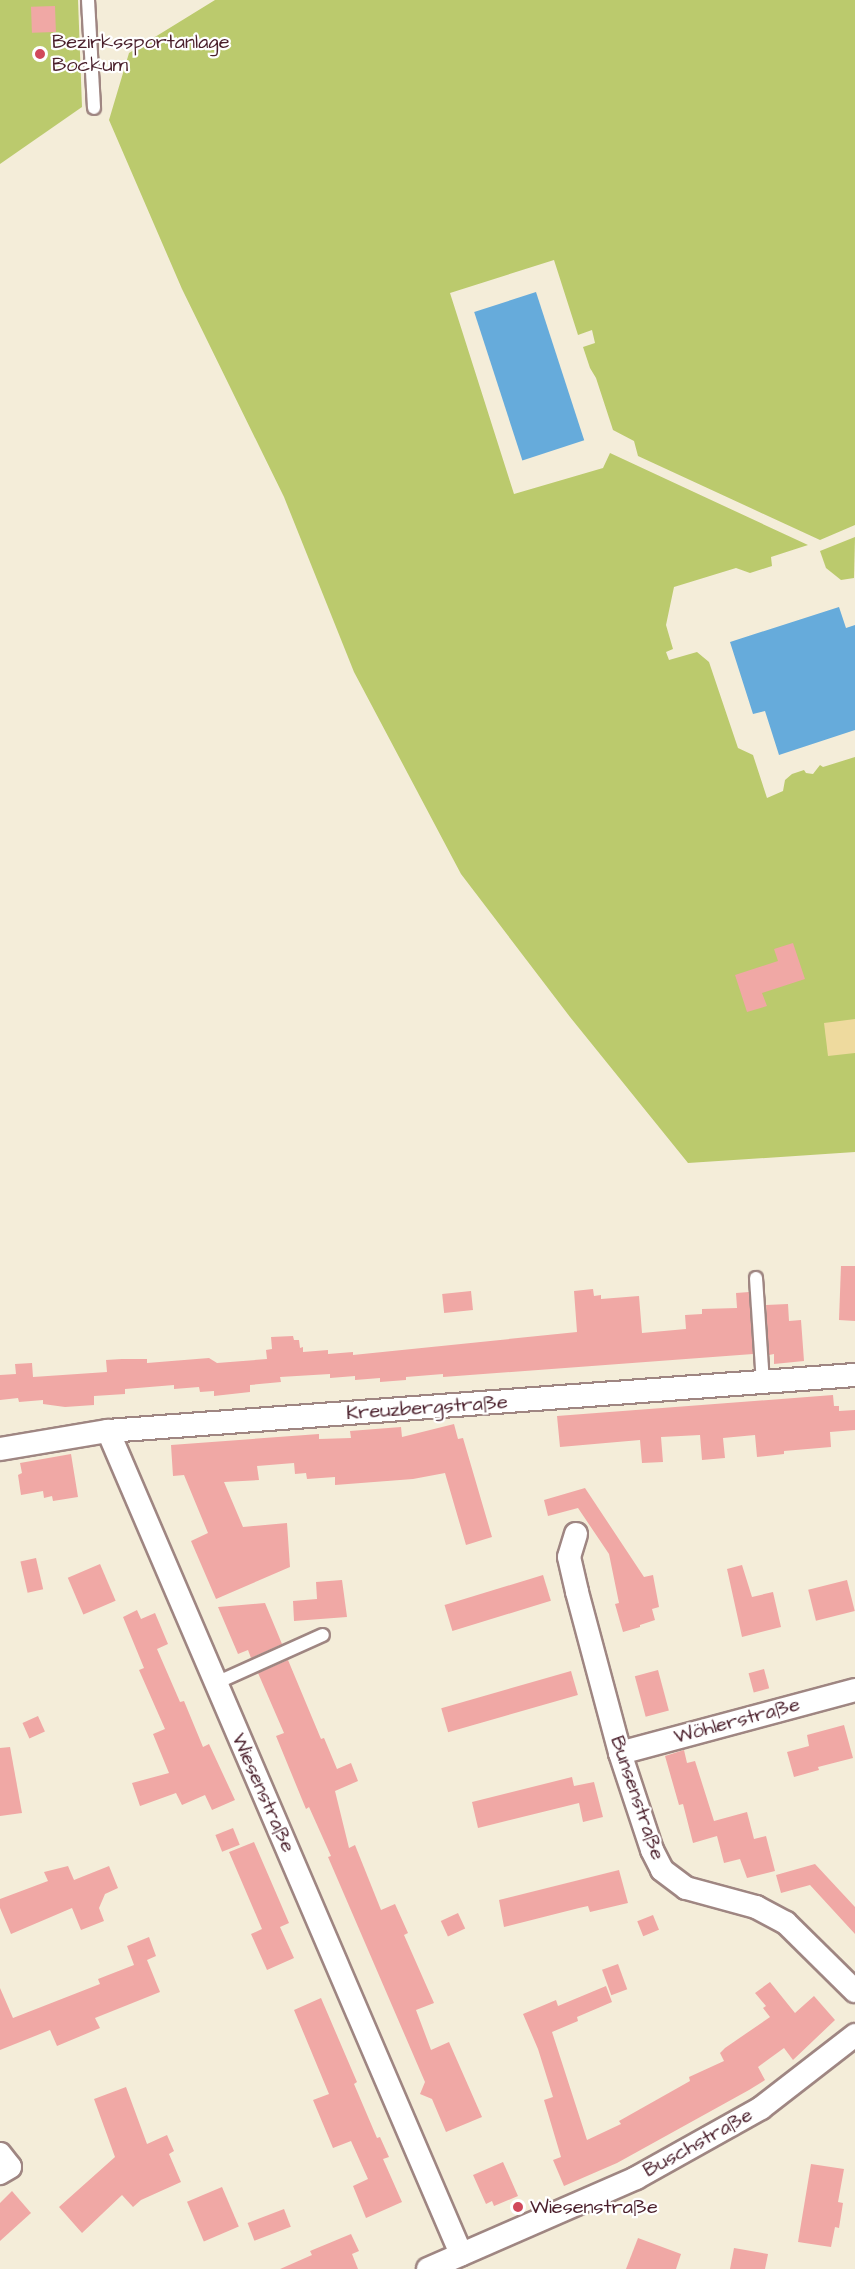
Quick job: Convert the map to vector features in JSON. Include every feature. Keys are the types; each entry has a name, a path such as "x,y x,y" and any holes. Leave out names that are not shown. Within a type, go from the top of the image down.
{"street":[{"name":"Kreuzbergstraße","path":"0,1449 108,1431 855,1375"},
{"name":"Wiesenstraße","path":"108,1431 461,2254"},
{"name":"Bunsenstraße","path":"576,1534 569,1557 620,1753 652,1850 662,1870 686,1888 756,1907 786,1923 855,1991"},
{"name":"Wöhlerstraße","path":"620,1753 855,1690"},
{"name":"Buschstraße","path":"428,2269 636,2178 761,2108 855,2035"},
{"path":"0,2154 10,2167 0,2173"}],"lane":[{"path":"88,0 94,108"},
{"path":"756,1278 763,1383"},
{"path":"216,1683 323,1635"}],"green space":[{"name":"Bezirkssportanlage Bockum","path":"0,0 78,0 82,107 0,164"},
{"path":"215,0 855,0 855,525 820,540 638,456 634,441 613,430 583,347 595,343 592,330 578,335 554,260 450,293 514,494 603,468 610,453 808,545 771,557 772,566 750,573 736,568 674,587 666,625 673,649 666,652 669,660 697,652 709,662 738,748 753,755 767,798 783,791 785,780 792,774 804,770 806,773 813,774 820,765 823,767 855,757 855,1152 688,1163 570,1017 461,874 354,672 284,497 182,289 109,120 129,53"},
{"path":"855,537 854,578 841,580 826,568 820,551"}],"sand":[{"path":"855,1019 855,1053 828,1056 824,1023"}],"water":[{"path":"536,292 584,440 522,460 474,312"},
{"path":"839,607 846,628 855,625 855,730 779,755 765,711 753,714 730,642"}],"building":[{"path":"55,6 56,32 32,33 31,7"},
{"path":"793,943 805,979 762,993 767,1006 747,1012 735,975 778,961 774,949"},
{"path":"841,1266 855,1266 855,1321 839,1320"},
{"path":"593,1289 594,1296 601,1295 601,1299 639,1296 642,1333 686,1329 685,1315 702,1314 702,1309 737,1308 736,1293 749,1292 753,1354 443,1377 443,1374 380,1382 380,1378 355,1380 355,1376 330,1378 330,1374 280,1377 281,1382 250,1385 250,1392 214,1396 214,1391 200,1392 199,1387 174,1389 174,1385 125,1389 125,1394 94,1396 94,1405 65,1407 43,1404 43,1400 19,1402 18,1398 0,1400 0,1375 16,1374 15,1364 32,1363 33,1377 107,1372 106,1360 147,1359 147,1363 209,1358 217,1363 267,1359 266,1350 272,1349 271,1337 293,1336 294,1340 299,1340 303,1352 328,1350 328,1354 353,1352 353,1355 577,1332 574,1291"},
{"path":"471,1291 473,1310 444,1313 442,1294"},
{"path":"788,1304 789,1321 801,1320 804,1361 774,1364 774,1354 769,1355 766,1305"},
{"path":"833,1395 834,1406 839,1406 839,1411 855,1410 855,1430 830,1432 831,1447 784,1451 784,1454 757,1457 755,1435 723,1438 725,1458 702,1460 700,1435 661,1437 663,1462 642,1463 640,1440 560,1447 557,1416"},
{"path":"454,1424 458,1439 463,1438 492,1537 466,1545 445,1473 413,1479 335,1485 335,1477 307,1479 306,1473 295,1474 294,1463 257,1466 259,1480 224,1482 243,1527 287,1523 290,1567 216,1599 191,1541 208,1533 184,1475 173,1476 171,1445 319,1434 319,1439 351,1438 350,1431 401,1427 402,1437"},
{"path":"71,1454 78,1497 53,1501 52,1496 44,1498 43,1491 21,1495 18,1475 22,1473 20,1463"},
{"path":"585,1488 644,1577 653,1575 659,1607 652,1609 655,1620 640,1625 640,1627 623,1632 615,1604 619,1603 609,1554 578,1508 548,1516 544,1500"},
{"path":"36,1558 43,1589 28,1593 20,1562"},
{"path":"100,1564 116,1601 83,1614 68,1578"},
{"path":"742,1565 752,1597 773,1592 781,1627 742,1637 727,1569"},
{"path":"543,1575 551,1601 452,1631 445,1605"},
{"path":"342,1580 347,1617 294,1621 293,1601 317,1599 316,1582"},
{"path":"847,1580 855,1611 816,1621 808,1590"},
{"path":"265,1603 282,1644 251,1658 248,1650 238,1654 218,1607"},
{"path":"137,1610 141,1619 155,1613 168,1644 157,1649 180,1702 184,1701 203,1747 209,1744 235,1800 212,1810 205,1795 182,1805 176,1793 140,1806 132,1783 169,1773 153,1734 165,1729 139,1670 144,1668 123,1617"},
{"path":"288,1660 321,1739 324,1738 337,1769 351,1763 358,1781 335,1791 349,1848 355,1845 381,1910 395,1904 408,1933 404,1935 434,2003 416,2010 431,2050 449,2042 482,2117 446,2132 432,2099 420,2094 425,2082 328,1857 331,1856 309,1807 306,1809 276,1736 284,1733 258,1673"},
{"path":"764,1669 769,1688 754,1692 749,1673"},
{"path":"658,1670 669,1711 646,1717 635,1676"},
{"path":"571,1671 578,1695 448,1732 441,1708"},
{"path":"38,1716 45,1732 29,1738 22,1723"},
{"path":"844,1725 853,1758 818,1767 819,1770 794,1777 787,1752 809,1746 807,1735"},
{"path":"10,1747 22,1813 0,1816 0,1748"},
{"path":"684,1750 687,1763 695,1761 714,1821 747,1812 754,1839 766,1836 775,1871 747,1878 740,1859 724,1863 717,1836 693,1843 683,1804 679,1805 665,1756"},
{"path":"572,1777 574,1786 594,1782 603,1817 583,1822 579,1803 478,1828 472,1802"},
{"path":"233,1828 240,1845 222,1852 215,1835"},
{"path":"254,1842 289,1923 280,1927 294,1958 267,1970 251,1934 262,1929 229,1852"},
{"path":"815,1864 855,1907 855,1934 810,1885 781,1893 776,1875"},
{"path":"68,1866 74,1880 109,1866 118,1888 105,1894 99,1908 104,1921 81,1930 72,1908 11,1934 0,1908 0,1899 48,1881 44,1872"},
{"path":"619,1870 628,1903 590,1912 588,1906 504,1927 499,1900"},
{"path":"458,1913 465,1928 448,1936 441,1921"},
{"path":"653,1915 659,1930 643,1936 637,1921"},
{"path":"149,1937 156,1956 147,1960 160,1992 95,2018 100,2028 57,2046 50,2030 0,2050 0,1988 13,2018 100,1984 98,1979 134,1965 127,1946"},
{"path":"618,1964 627,1989 611,1995 602,1970"},
{"path":"770,1982 795,2013 814,1996 835,2020 793,2060 784,2048 758,2067 765,2080 749,2090 617,2163 564,2186 553,2160 561,2157 544,2100 553,2097 538,2049 523,2014 556,2000 558,2006 606,1986 612,2002 577,2017 578,2021 552,2032 587,2140 621,2124 619,2121 690,2081 689,2077 724,2061 720,2053 725,2048 770,2017 763,2008 766,2006 755,1993"},
{"path":"321,1998 357,2082 354,2084 377,2138 380,2137 389,2157 383,2159 402,2202 366,2218 353,2186 368,2179 351,2141 333,2148 313,2100 329,2094 294,2010"},
{"path":"126,2087 147,2144 167,2135 174,2151 169,2154 181,2182 141,2200 133,2207 122,2195 82,2233 59,2207 115,2157 94,2099"},
{"path":"503,2162 518,2196 494,2206 492,2201 486,2204 473,2175"},
{"path":"811,2164 844,2169 838,2202 843,2203 839,2228 835,2227 831,2247 798,2242"},
{"path":"222,2187 239,2227 204,2241 187,2202"},
{"path":"12,2191 31,2213 0,2241 0,2203"},
{"path":"284,2209 291,2227 254,2241 248,2223"},
{"path":"351,2234 359,2251 352,2254 358,2269 280,2269 312,2255 310,2251"},
{"path":"638,2238 681,2254 676,2269 626,2269"},
{"path":"734,2248 768,2254 765,2269 730,2269"}],"place":[{"name":"Bezirkssportanlage Bockum","path":"40,54"},
{"name":"Wiesenstraße","path":"518,2207"}]}
